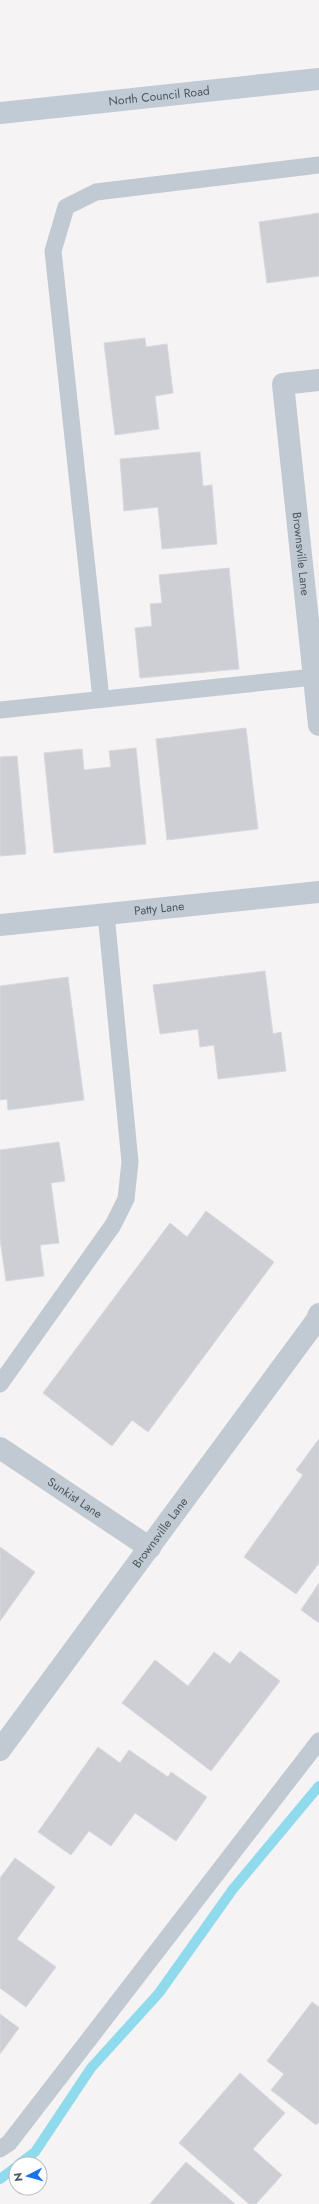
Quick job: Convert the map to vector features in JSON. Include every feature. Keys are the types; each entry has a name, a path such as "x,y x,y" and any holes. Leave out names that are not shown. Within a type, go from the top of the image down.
{"main road":[{"name":"North Council Road","path":"0,113 319,79"}],"street":[{"name":"Brownsville Lane","path":"319,380 283,384 313,618 314,677 319,725"},
{"name":"Patty Lane","path":"0,926 319,892"},
{"name":"Brownsville Lane","path":"0,1750 150,1548 316,1321 319,1314"},
{"name":"Sunkist Lane","path":"0,1448 150,1548"}],"lane":[{"path":"101,699 53,251 66,208 96,192 319,165"},
{"path":"0,710 314,677"},
{"path":"0,1384 114,1225 126,1199 130,1162 106,914"},
{"path":"0,2149 14,2137 319,1741"}],"building":[{"path":"319,213 319,276 267,283 259,222"},
{"path":"145,338 146,347 167,344 173,393 155,396 159,429 115,435 104,343"},
{"path":"200,452 203,486 212,485 217,544 162,549 158,507 124,511 120,459"},
{"path":"229,568 239,669 140,678 135,628 152,626 150,604 162,603 159,575"},
{"path":"246,728 258,829 167,840 156,739"},
{"path":"136,748 146,844 54,853 44,753 82,749 84,770 111,767 109,751"},
{"path":"17,756 26,854 0,856 0,757"},
{"path":"265,971 273,1034 281,1032 286,1071 218,1079 214,1045 200,1047 198,1029 160,1034 153,985"},
{"path":"68,977 84,1100 8,1110 7,1099 0,1100 0,986"},
{"path":"59,1142 65,1181 51,1183 59,1243 40,1245 44,1276 6,1281 0,1239 0,1150"},
{"path":"206,1211 274,1262 148,1432 132,1420 112,1446 43,1393 170,1223 187,1237"},
{"path":"319,1439 319,1563 296,1594 244,1557 303,1475 296,1470"},
{"path":"0,1547 35,1572 0,1621"},
{"path":"319,1583 319,1623 301,1610"},
{"path":"240,1651 280,1681 211,1771 122,1703 155,1660 188,1686 214,1652 230,1664"},
{"path":"98,1747 120,1763 129,1750 168,1777 171,1772 207,1797 176,1841 135,1813 111,1846 89,1831 71,1855 38,1832"},
{"path":"15,1858 55,1887 17,1939 56,1967 26,2007 0,1988 0,1878"},
{"path":"312,2002 319,2007 319,2122 316,2125 271,2090 284,2074 267,2061"},
{"path":"0,2014 19,2028 0,2054"},
{"path":"240,2073 285,2113 253,2149 282,2175 256,2204 249,2204 179,2143"},
{"path":"186,2162 235,2204 150,2204"}],"waterway":[{"path":"30,2156 35,2152 91,2068 159,1993 233,1889 319,1786"},
{"path":"0,2179 8,2173"}]}
